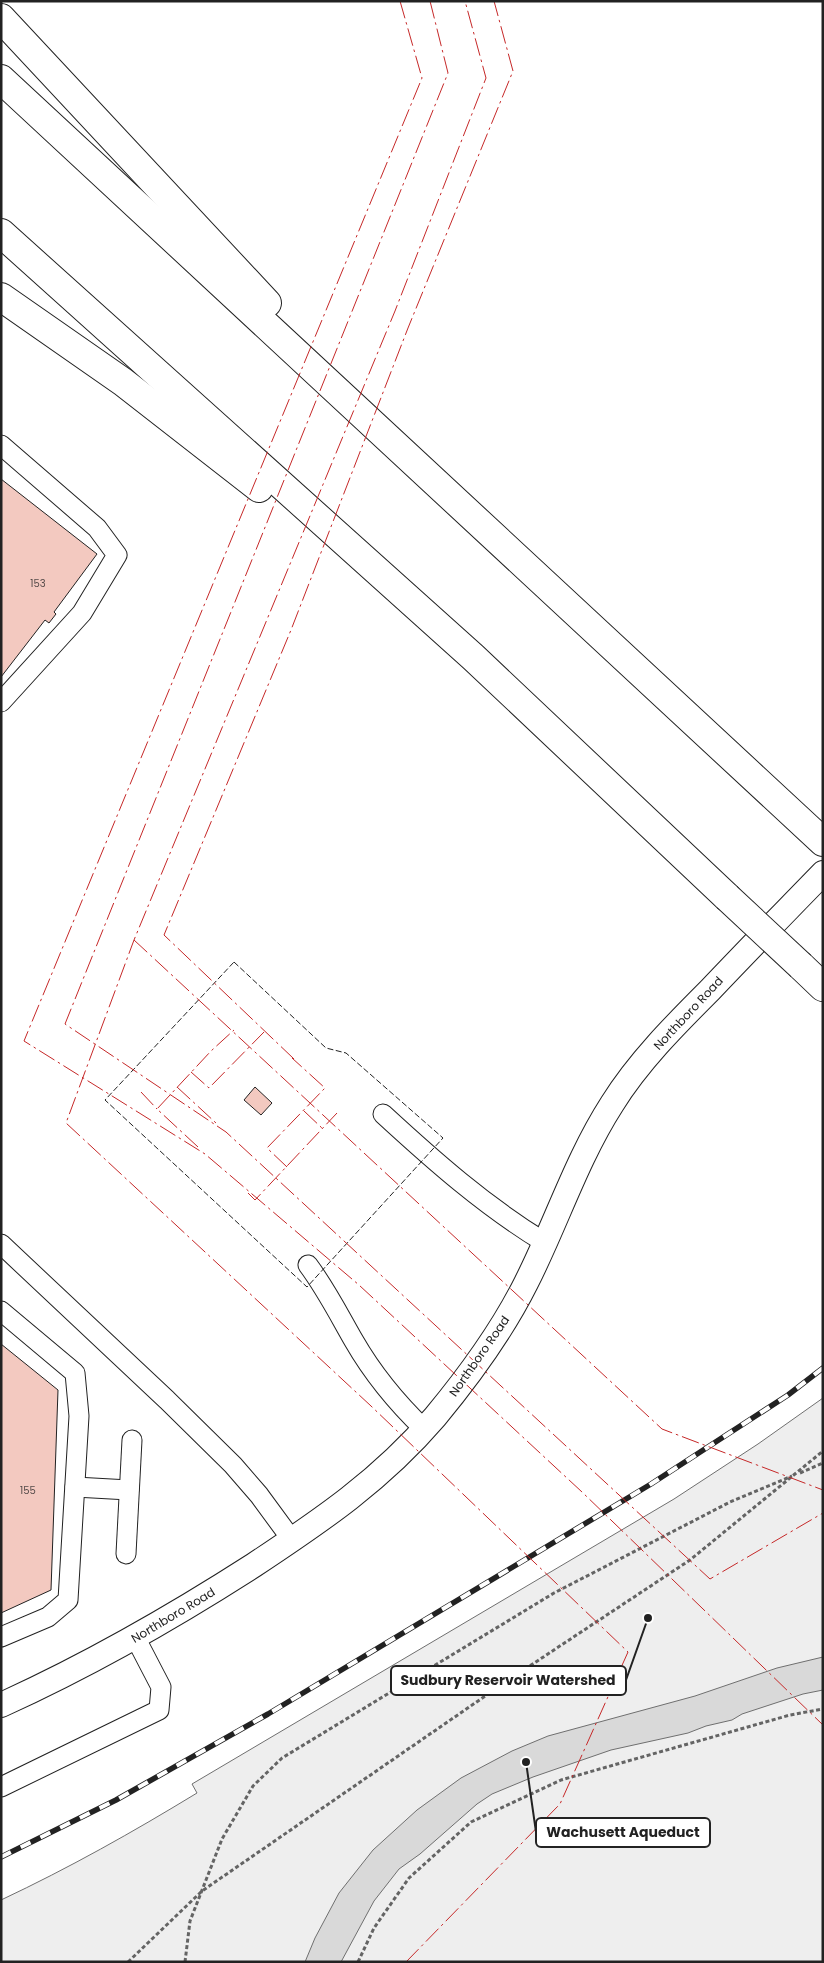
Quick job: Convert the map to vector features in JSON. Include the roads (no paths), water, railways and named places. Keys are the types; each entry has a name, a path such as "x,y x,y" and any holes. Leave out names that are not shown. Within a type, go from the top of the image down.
{"highway":[{"path":"1,18 426,474"},
{"path":"1,79 823,842"},
{"path":"1,233 472,657 823,987"},
{"path":"1,297 115,377 189,433 472,657"}],"main road":[{"name":"Northboro Road","path":"1,1705 135,1637 197,1602 337,1510 364,1488 424,1429 455,1392 493,1339 526,1282 583,1155 613,1101 675,1026 823,873"}],"lane":[{"path":"1,445 96,528 117,554 82,613 1,702"},
{"path":"383,1114 473,1192 514,1224 544,1242"},
{"path":"1,1244 167,1400 233,1465 259,1494 292,1540"},
{"path":"308,1265 336,1306 354,1342 386,1388 424,1429"},
{"path":"1,1311 75,1373 79,1416 68,1600 48,1616 1,1637"},
{"path":"126,1554 132,1440"},
{"path":"75,1487 130,1490"},
{"path":"1,1787 159,1710 161,1688 135,1637"}],"railway":[{"path":"1,1857 116,1800 268,1714 651,1484 788,1395 823,1368"}],"place":[{"name":"Sudbury Reservoir Watershed","path":"648,1618"},
{"name":"Wachusett Aqueduct","path":"526,1762"}]}
